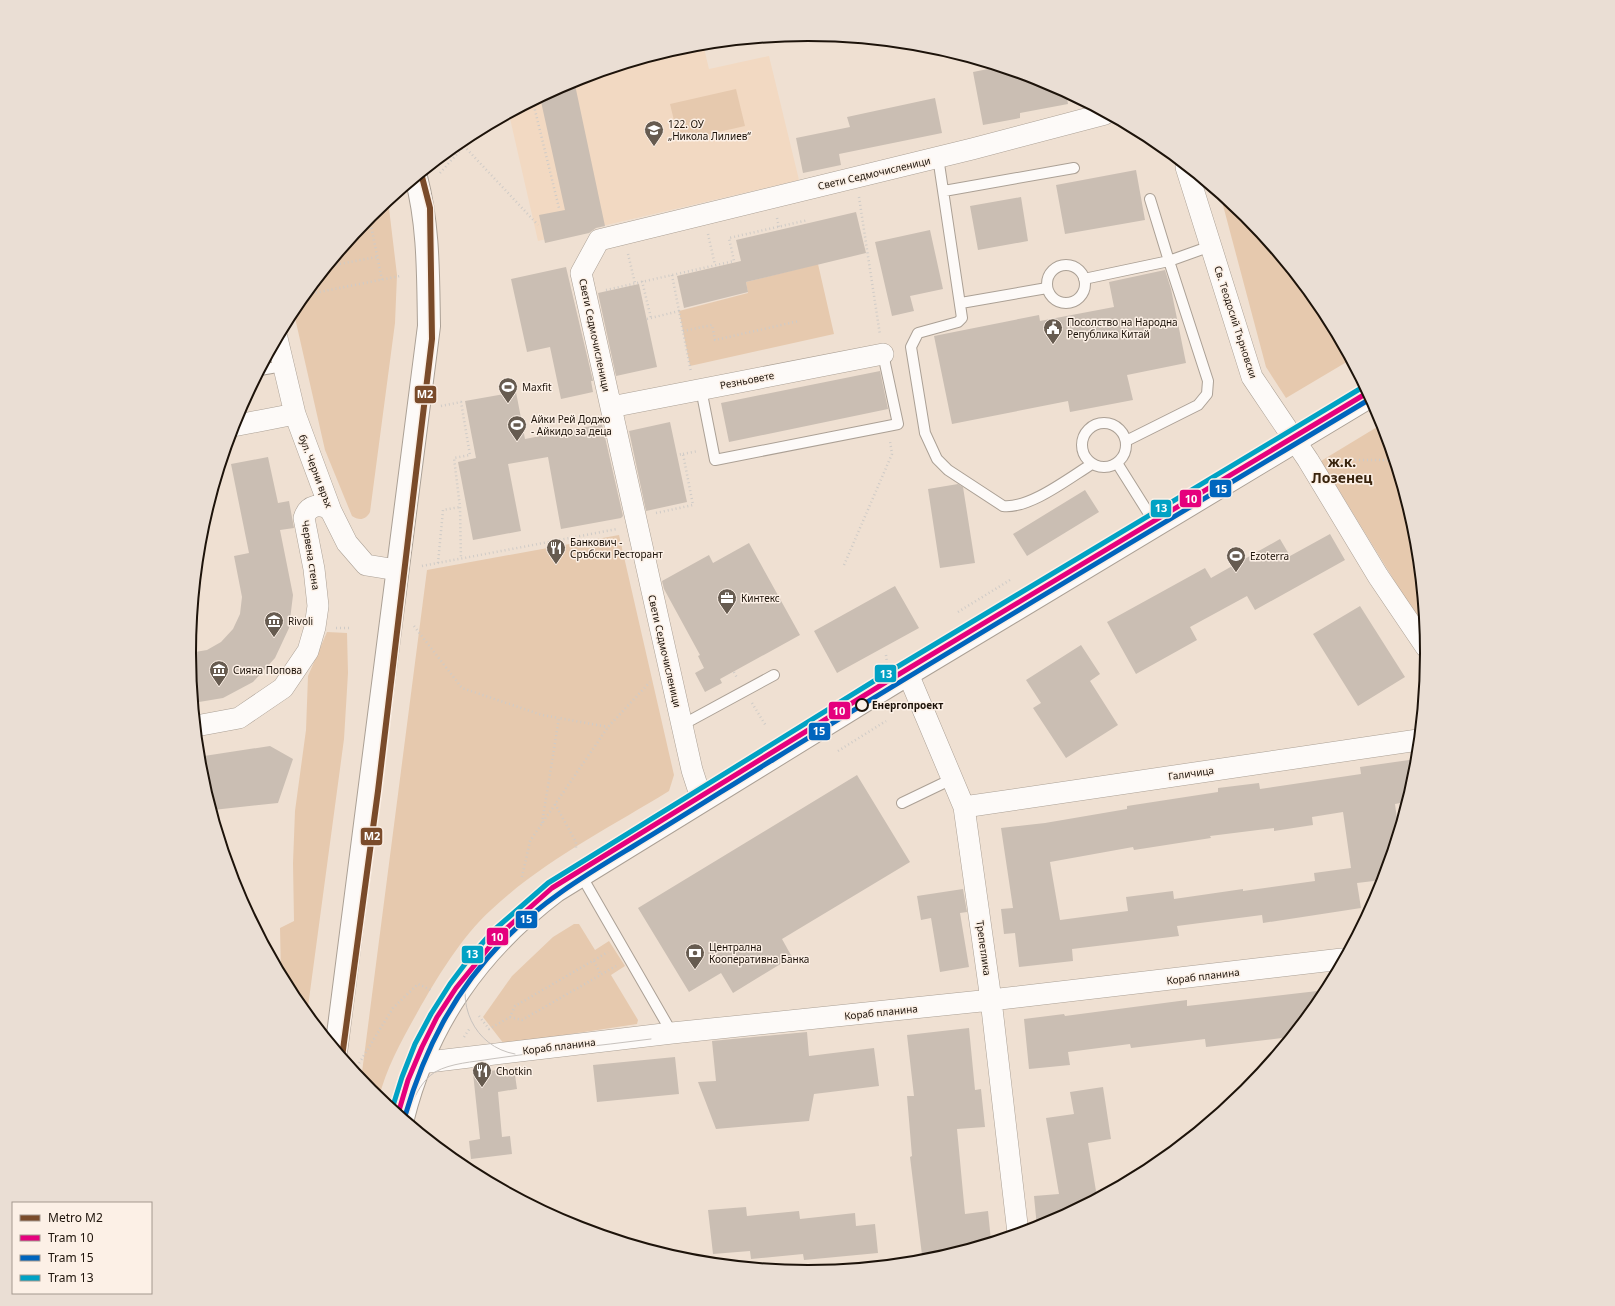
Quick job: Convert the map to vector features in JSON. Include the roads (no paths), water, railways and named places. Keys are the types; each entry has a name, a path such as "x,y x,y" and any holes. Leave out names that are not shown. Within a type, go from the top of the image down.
{"street":[{"name":"Свети Седмочисленици","path":"702,801 692,770 581,273 599,240 938,158 1100,115"},
{"name":"Св. Теодосий Търновски","path":"1188,174 1252,377 1296,441 1378,576 1419,637"},
{"path":"337,1044 429,326 428,264 424,206 417,182"},
{"name":"бул. Черни връх","path":"278,345 295,414 331,510 347,543 366,565 397,570"},
{"name":"Резньовете","path":"611,407 883,354"},
{"path":"404,1113 420,1063 433,1034 449,1006 476,966 493,947 533,909 581,875 908,674 1364,400"},
{"path":"240,425 295,414"},
{"name":"Червена стена","path":"200,725 239,718 283,688 308,651 315,627 318,606 314,569 304,518 305,513 312,507 322,506 331,510"},
{"name":"Трепетлика","path":"908,674 964,807 991,1000 1017,1228"},
{"name":"Галичица","path":"964,807 1413,741"},
{"name":"Кораб планина","path":"420,1063 672,1033 991,1000 1337,961"}],"lane":[{"path":"938,158 961,303 962,318 958,322 918,333 910,347 925,433 936,459 948,470 1003,506 1014,507 1027,503 1092,464"},
{"path":"944,190 1074,168"},
{"path":"1126,441 1198,405 1207,394 1208,381 1150,199"},
{"path":"1084,279 1169,261 1211,246"},
{"path":"1065,265 1077,269 1084,279 1085,285 1080,296 1070,303 1058,302 1049,293 1047,288 1049,275 1053,270 1065,265"},
{"path":"961,303 1047,288"},
{"path":"698,390 715,460 898,424 883,354"},
{"path":"266,369 283,366"},
{"path":"1099,424 1113,424 1124,434 1126,441 1124,455 1116,463 1106,467 1092,464 1083,452 1082,445 1086,432 1092,426 1099,424"},
{"path":"1116,463 1156,525"},
{"path":"682,726 774,675"},
{"path":"902,803 952,779"},
{"path":"581,875 672,1033"}],"tram line":[{"name":"13","path":"394,1103 415,1044 431,1014 450,984 471,956 494,930 548,883 887,673 1359,389"},
{"name":"10","path":"400,1109 408,1080 422,1047 437,1017 456,988 499,935 552,888 891,679 1362,396"},
{"name":"15","path":"406,1114 422,1067 432,1044 443,1022 470,980 503,941 533,913 549,901 598,868 848,713 1365,402"},
{"path":"471,965 466,979 465,994 471,1021 479,1033 488,1042 501,1050 515,1054"},
{"path":"411,1106 423,1083 435,1072 462,1063 651,1039"}],"metro line":[{"name":"M2","path":"343,1052 378,791 432,339 430,208 422,178"}],"place":[{"name":"122. ОУ „Никола Лилиев“","path":"654,147"},
{"name":"Посолство на Народна Република Китай","path":"1053,345"},
{"name":"Maxfit","path":"508,404"},
{"name":"Айки Рей Доджо - Айкидо за деца","path":"517,442"},
{"name":"Банкович - Сръбски Ресторант","path":"556,565"},
{"name":"Ezoterra","path":"1236,573"},
{"name":"Кинтекс","path":"727,615"},
{"name":"Rivoli","path":"274,638"},
{"name":"Сияна Попова","path":"219,687"},
{"name":"Енергопроект","path":"862,705"},
{"name":"Централна Кооперативна Банка","path":"695,970"},
{"name":"Chotkin","path":"482,1088"}],"district":[{"name":"ж.к. Лозенец","path":"1342,470"}]}
